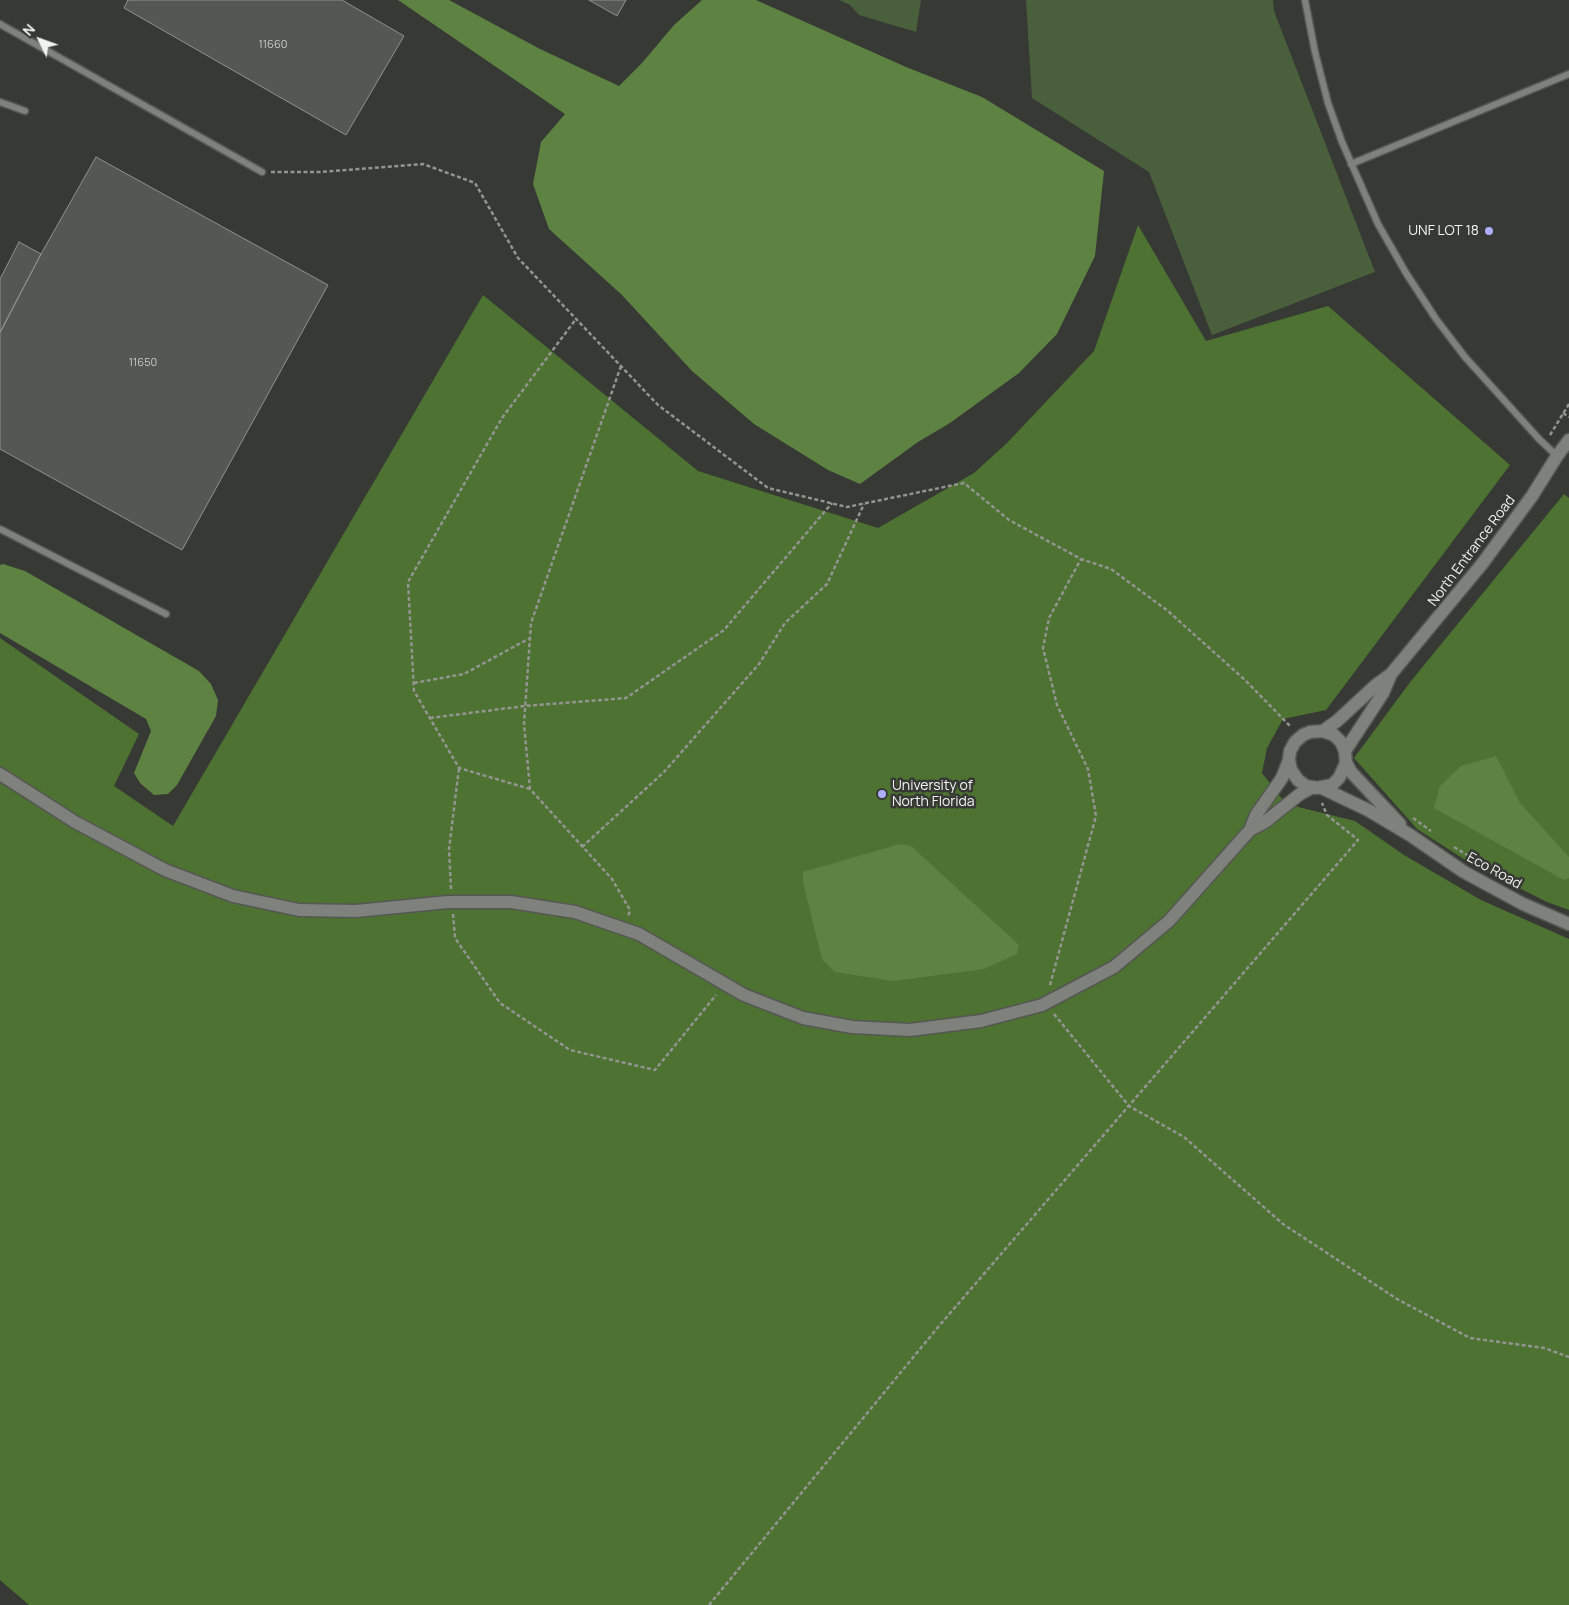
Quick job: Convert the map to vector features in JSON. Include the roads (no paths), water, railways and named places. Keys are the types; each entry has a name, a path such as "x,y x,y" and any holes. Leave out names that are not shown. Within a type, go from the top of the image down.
{"street":[{"name":"North Entrance Road","path":"1391,674 1482,564 1532,496 1569,440"},
{"path":"0,774 75,822 165,870 233,896 299,910 356,911 452,902 520,903 575,912 639,934 744,995 803,1018 852,1027 910,1030 972,1022 1046,1003 1114,967 1169,922 1250,830 1256,815 1282,778 1289,760 1290,751 1295,742 1310,732 1323,730 1347,713 1376,685 1391,674"},
{"path":"1250,830 1265,822 1300,794 1332,785 1339,778 1346,757 1383,692 1391,674"},
{"path":"1323,730 1334,735 1341,742 1346,757"},
{"name":"Eco Road","path":"1346,757 1351,772 1410,834"},
{"path":"1289,760 1291,770 1298,780 1306,786 1317,788"},
{"name":"Eco Road","path":"1317,788 1368,810 1410,834 1464,872 1523,904 1569,924"}],"lane":[{"path":"1305,0 1328,104 1351,164 1378,224 1406,273 1436,319 1465,357 1557,456"},
{"path":"0,24 262,172"},
{"path":"1351,164 1569,74"},
{"path":"0,102 25,111"},
{"path":"0,529 166,614"}],"place":[{"name":"UNF LOT 18","path":"1489,231"},
{"name":"University of North Florida","path":"882,794"}]}
